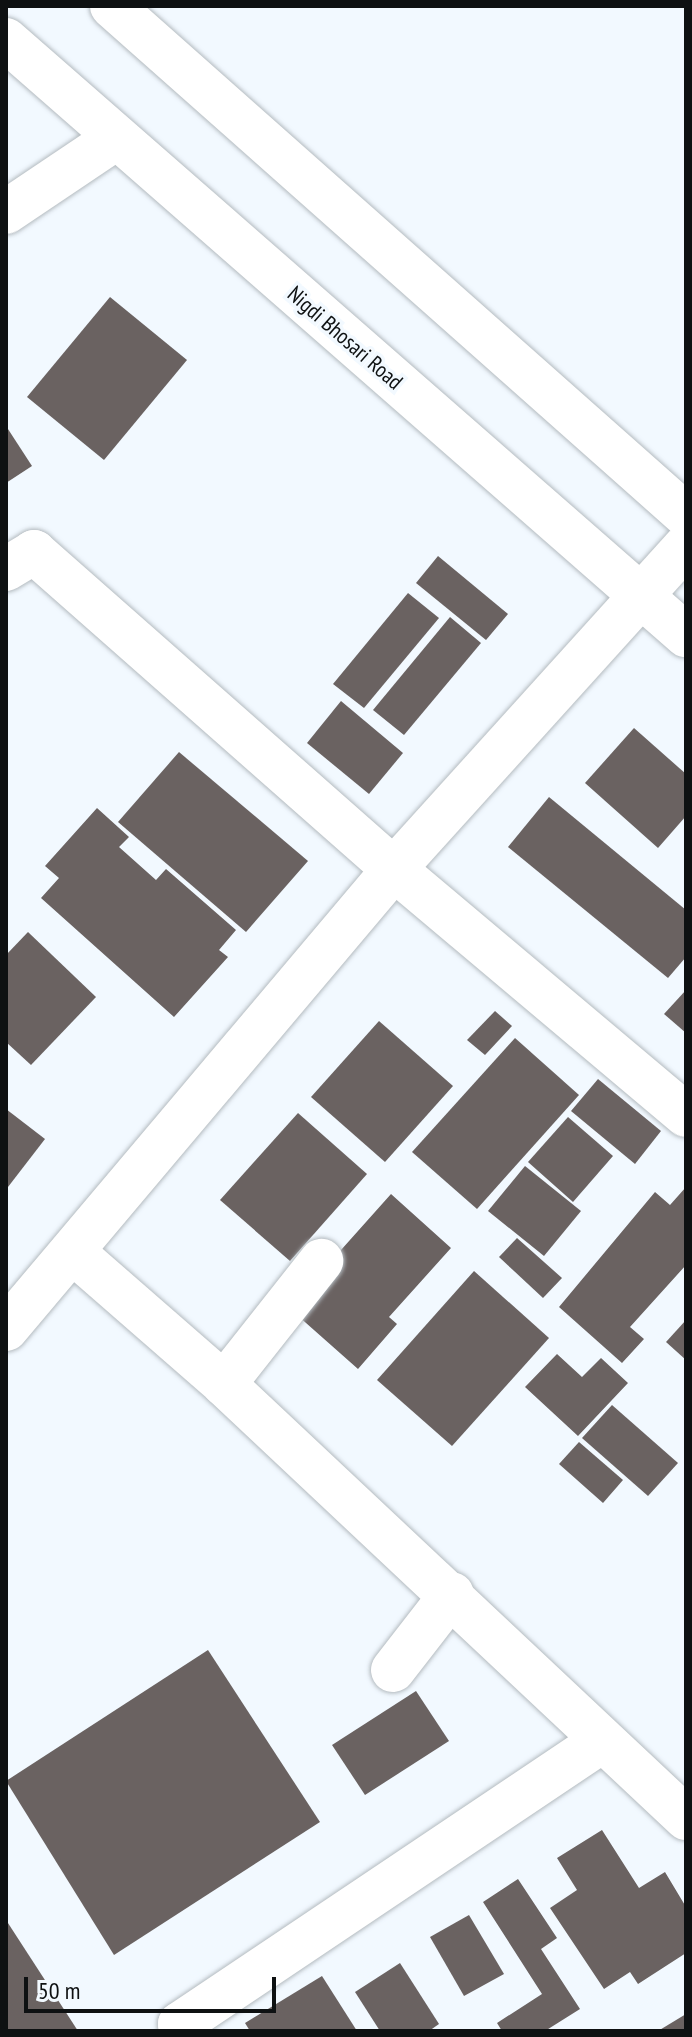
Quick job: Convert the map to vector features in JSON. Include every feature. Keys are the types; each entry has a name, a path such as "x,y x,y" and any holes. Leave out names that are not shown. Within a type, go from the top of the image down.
{"main road":[{"path":"112,6 686,515"},
{"name":"Nigdi Bhosari Road","path":"6,40 686,635"},
{"path":"6,212 116,138"},
{"path":"6,1329 74,1253 394,869 686,546"},
{"path":"6,569 34,552 394,869 686,1115"},
{"path":"74,1253 224,1384 452,1594 602,1741 686,1818"},
{"path":"224,1384 321,1261"},
{"path":"393,1670 452,1594"},
{"path":"184,2031 180,2024 602,1741"}],"building":[{"path":"110,297 187,360 104,460 27,397"},
{"path":"6,426 32,466 6,483"},
{"path":"438,556 508,614 486,640 416,583"},
{"path":"408,593 439,618 364,708 333,684"},
{"path":"450,617 481,643 404,735 373,710"},
{"path":"341,701 403,753 369,794 307,743"},
{"path":"634,728 686,774 686,816 658,848 585,783"},
{"path":"179,752 308,861 246,932 118,822"},
{"path":"549,797 686,910 686,957 668,978 508,847"},
{"path":"97,808 129,837 119,847 156,880 166,869 236,930 219,950 228,957 174,1017 41,898 59,878 45,866"},
{"path":"28,932 96,997 31,1065 6,1042 6,955"},
{"path":"686,990 686,1033 664,1014"},
{"path":"495,1011 512,1026 485,1055 467,1040"},
{"path":"379,1021 453,1086 385,1162 311,1097"},
{"path":"515,1038 579,1095 477,1209 412,1152"},
{"path":"598,1079 661,1131 635,1164 571,1111"},
{"path":"6,1109 45,1139 8,1187 6,1186"},
{"path":"298,1113 367,1174 290,1261 220,1200"},
{"path":"568,1117 613,1156 573,1202 528,1162"},
{"path":"525,1166 581,1211 544,1256 488,1211"},
{"path":"686,1187 686,1265 630,1327 644,1339 622,1363 559,1307 655,1192 670,1205"},
{"path":"391,1194 451,1248 389,1317 397,1324 358,1369 297,1315 308,1287"},
{"path":"517,1238 562,1278 543,1298 499,1257"},
{"path":"474,1271 549,1338 452,1446 377,1380"},
{"path":"686,1320 686,1360 666,1342"},
{"path":"557,1354 582,1377 601,1358 628,1383 578,1436 525,1387"},
{"path":"612,1405 678,1463 648,1496 582,1438"},
{"path":"579,1442 623,1480 603,1503 559,1464"},
{"path":"208,1650 320,1822 114,1955 6,1781"},
{"path":"416,1691 449,1741 365,1795 332,1745"},
{"path":"602,1830 639,1888 665,1872 686,1907 686,1953 638,1984 630,1972 604,1989 550,1908 577,1890 557,1858"},
{"path":"518,1879 557,1938 541,1949 580,2009 545,2031 502,2031 497,2023 542,1994 483,1902"},
{"path":"469,1915 504,1974 464,1996 430,1937"},
{"path":"6,1920 78,2031 6,2031"},
{"path":"400,1963 439,2024 429,2031 380,2031 355,1992"},
{"path":"322,1976 357,2031 250,2031 245,2023"},
{"path":"686,2014 686,2031 658,2031"}]}
